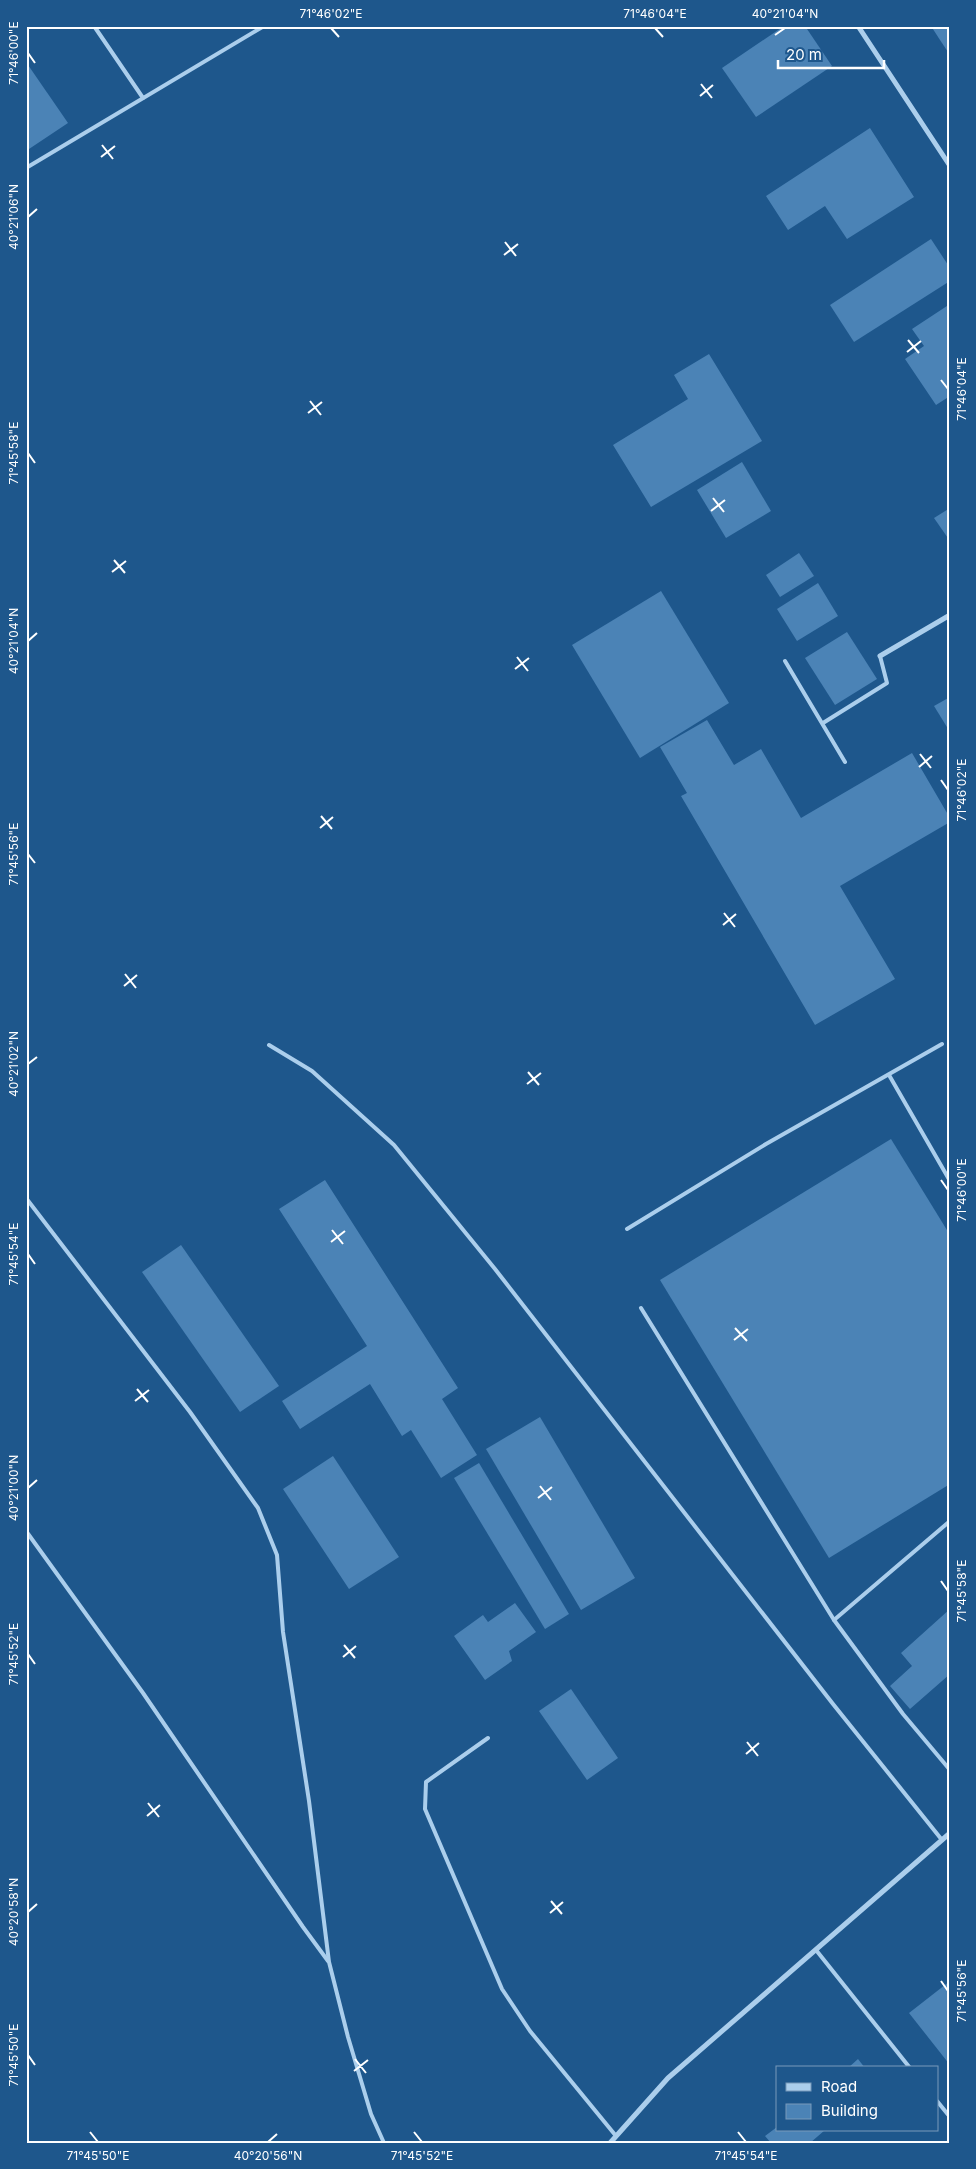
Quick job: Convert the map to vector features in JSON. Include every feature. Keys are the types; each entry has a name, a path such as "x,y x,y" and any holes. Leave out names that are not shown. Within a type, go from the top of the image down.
{"street":[{"path":"858,26 950,166"},
{"path":"880,656 950,615"},
{"path":"610,2143 668,2078 950,1833"}],"lane":[{"path":"94,26 143,98"},
{"path":"26,168 264,26"},
{"path":"823,723 887,683 880,656"},
{"path":"785,661 845,762"},
{"path":"269,1044 312,1071 394,1145 495,1269 942,1840"},
{"path":"627,1229 766,1144 942,1044"},
{"path":"888,1075 950,1181"},
{"path":"26,1198 190,1412 258,1508 277,1555 283,1632 309,1801 329,1962 370,2114 384,2143"},
{"path":"641,1308 834,1620 903,1714 950,1770"},
{"path":"834,1620 950,1521"},
{"path":"26,1531 143,1693 329,1962"},
{"path":"488,1738 426,1782 425,1809 502,1990 530,2031 616,2136"},
{"path":"816,1950 908,2066"},
{"path":"938,2102 950,2117"}],"building":[{"path":"784,26 805,26 832,66 756,117 722,68"},
{"path":"931,26 950,26 950,55 940,40"},
{"path":"26,62 68,123 26,151"},
{"path":"870,128 914,197 847,239 825,206 788,230 766,196"},
{"path":"931,239 950,268 950,281 854,342 830,305"},
{"path":"950,304 950,396 936,405 905,359 924,346 912,329"},
{"path":"709,354 762,441 651,507 613,445 688,399 674,375"},
{"path":"742,462 771,511 726,538 697,490"},
{"path":"950,508 950,541 934,518"},
{"path":"799,553 814,576 780,597 766,575"},
{"path":"818,583 838,616 797,641 777,609"},
{"path":"661,591 729,703 640,758 572,645"},
{"path":"847,632 877,679 835,705 805,658"},
{"path":"950,697 950,732 934,706"},
{"path":"707,720 734,765 761,749 801,818 912,753 950,818 950,822 840,886 895,979 815,1025 681,796 687,793 660,747"},
{"path":"891,1139 950,1235 950,1484 829,1558 660,1280"},
{"path":"325,1180 458,1388 442,1399 477,1455 441,1478 411,1430 402,1436 370,1384 300,1429 282,1401 367,1346 279,1209"},
{"path":"181,1245 279,1386 240,1412 142,1272"},
{"path":"540,1417 635,1578 581,1610 486,1449"},
{"path":"333,1456 399,1557 349,1589 283,1489"},
{"path":"479,1463 569,1614 545,1629 454,1478"},
{"path":"515,1603 536,1632 509,1651 512,1661 485,1680 454,1636 483,1615 488,1622"},
{"path":"950,1609 950,1674 910,1709 890,1686 912,1666 901,1653"},
{"path":"571,1689 618,1758 587,1780 539,1711"},
{"path":"950,1981 950,2065 909,2013"},
{"path":"858,2059 863,2066 850,2066"},
{"path":"776,2128 776,2132 823,2132 810,2143 771,2143 765,2136"}]}
